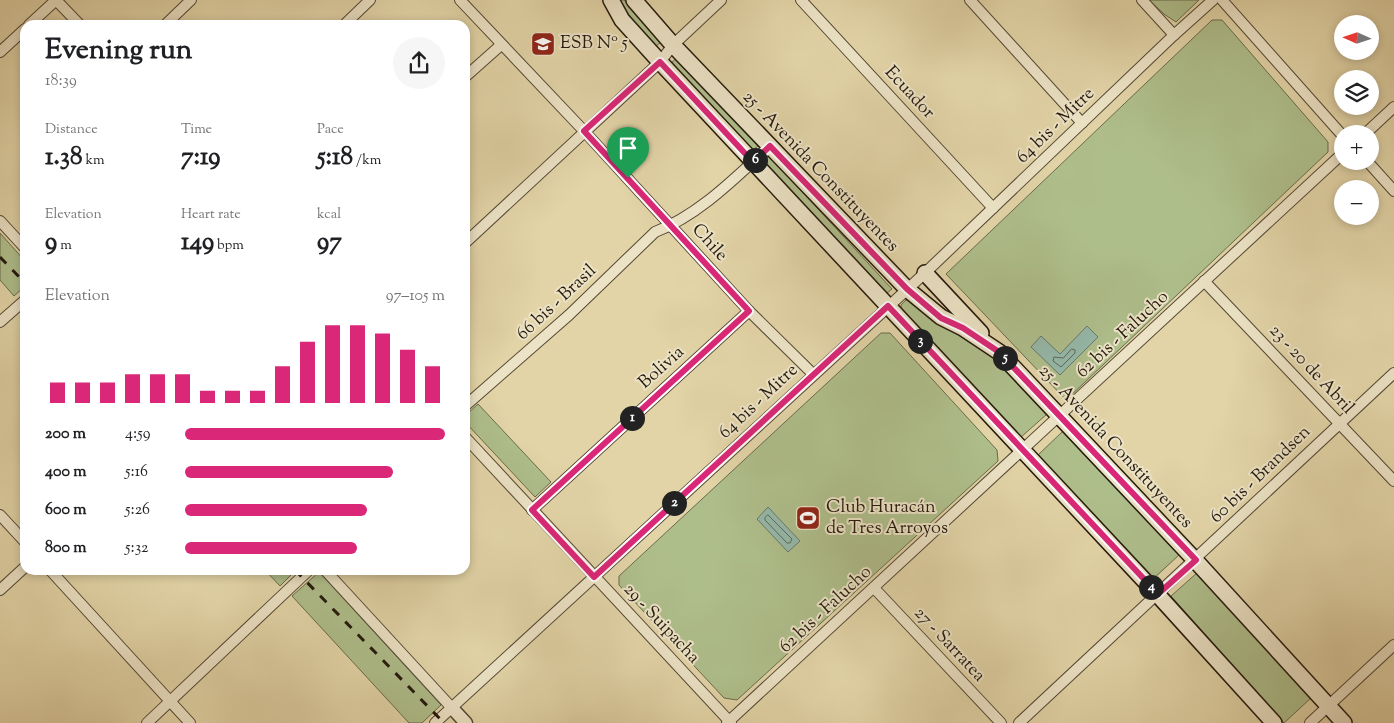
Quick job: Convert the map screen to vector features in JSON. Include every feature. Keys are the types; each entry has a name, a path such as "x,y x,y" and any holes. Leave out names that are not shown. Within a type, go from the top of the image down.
{"main road":[{"path":"611,0 622,20 660,62 1158,594 1274,723"},
{"name":"25 - Avenida Constituyentes","path":"634,0 673,45 907,289 941,318 963,328 999,352 1196,560 1344,723"},
{"path":"924,273 999,352"}],"street":[{"path":"34,20 56,0 75,20"},
{"path":"170,20 191,0"},
{"path":"349,20 370,0"},
{"name":"Chile","path":"460,0 672,225 749,311 813,374"},
{"path":"602,0 622,20"},
{"path":"470,238 660,62 673,45 721,0"},
{"name":"Ecuador","path":"801,0 994,208"},
{"path":"970,0 1082,123"},
{"path":"1142,0 1174,35"},
{"name":"64 bis - Mitre","path":"435,723 907,289 1213,0"},
{"path":"1222,0 1334,126"},
{"path":"0,52 20,34"},
{"path":"470,73 501,45"},
{"path":"1374,125 1394,107"},
{"name":"66 bis - Brasil","path":"470,402 570,315 655,232 690,215 770,146"},
{"name":"62 bis - Falucho","path":"729,722 1334,161"},
{"path":"1375,170 1394,191"},
{"path":"0,220 20,242"},
{"name":"23 - 20 de Abril","path":"1204,281 1394,481"},
{"path":"0,322 20,304"},
{"name":"Bolivia","path":"532,510 749,311"},
{"name":"60 bis - Brandsen","path":"1019,723 1196,560 1394,373"},
{"name":"29 - Suipacha","path":"470,442 729,722"},
{"path":"0,515 20,537"},
{"path":"0,590 20,572"},
{"path":"55,575 190,723"},
{"path":"147,723 304,575"},
{"path":"330,575 466,723"},
{"name":"27 - Sarratea","path":"874,588 1000,723"},
{"path":"1310,723 1394,645"}],"green space":[{"path":"617,0 624,0 661,42 655,47"},
{"path":"1149,0 1199,0 1176,22"},
{"path":"1212,20 1222,20 1328,142 1328,152 1066,400 946,274"},
{"path":"677,58 758,146 752,151 671,63"},
{"path":"769,156 892,289 886,294 763,162"},
{"path":"0,233 20,255 20,291 14,296 0,280"},
{"path":"906,300 910,301 934,320 994,357 1047,414 1020,438 901,309 901,305"},
{"name":"Club Huracán de Tres Arroyos","path":"881,333 890,333 997,450 998,461 737,700 724,698 619,585 619,576"},
{"path":"478,404 551,482 535,497 470,427 470,411"},
{"path":"1063,431 1179,555 1152,580 1037,456"},
{"path":"1198,572 1311,698 1284,723 1171,596"},
{"path":"270,575 291,575 280,586"},
{"path":"316,575 322,575 441,705 422,723 409,723 292,596"}],"water":[{"path":"1087,326 1098,337 1060,375 1031,347 1041,336 1060,354"},
{"path":"768,507 800,541 788,552 757,519"}],"railway":[{"path":"0,257 20,278"},
{"path":"300,575 444,723"}],"place":[{"name":"ESB Nº 5","path":"543,44"},
{"name":"Club Huracán de Tres Arroyos","path":"808,518"}],"route":[{"path":"660,62 753,162 770,146 907,289 941,318 963,328 999,352 1196,560 1158,594 888,306 594,577 532,510 749,311 628,178 584,131 660,62"}]}
